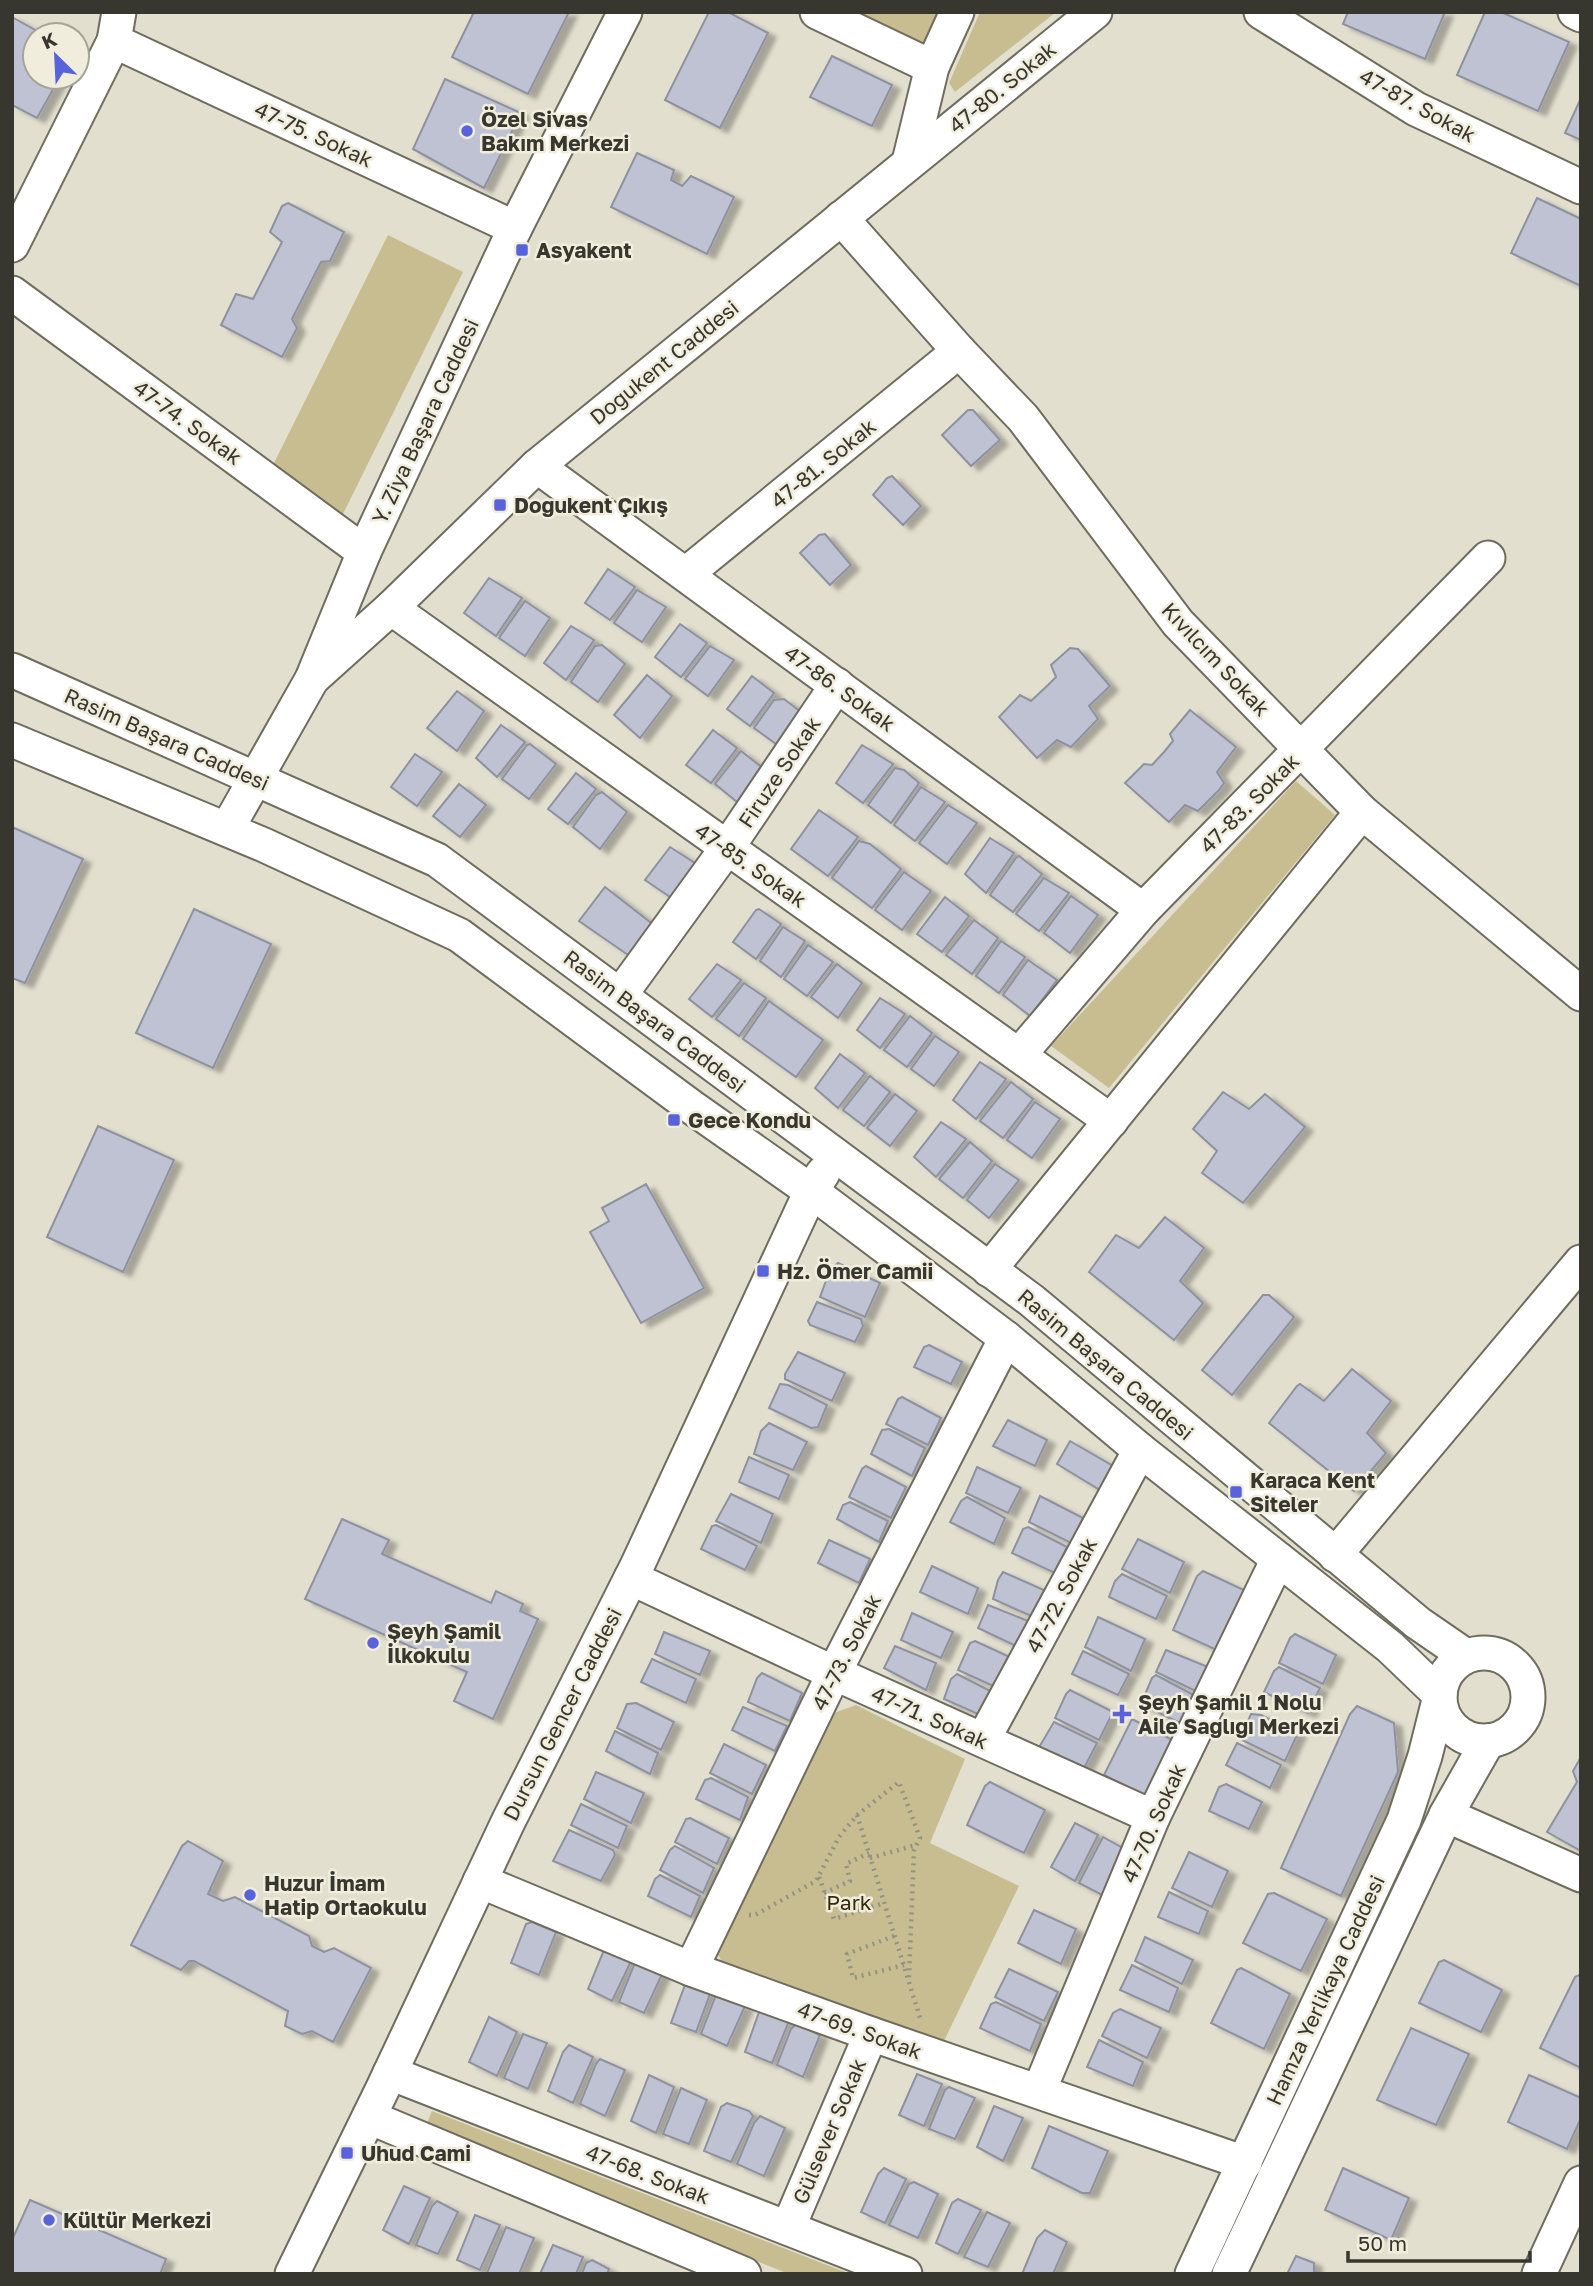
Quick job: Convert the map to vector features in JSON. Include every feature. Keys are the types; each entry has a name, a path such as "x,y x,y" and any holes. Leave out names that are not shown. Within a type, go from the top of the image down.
{"street":[{"name":"Y. Ziya Başara Caddesi","path":"227,829 312,680 364,552 514,228 625,12"},
{"path":"817,12 932,67"},
{"path":"909,162 932,67 957,12"},
{"name":"47-80. Sokak","path":"909,162 1095,12"},
{"name":"47-87. Sokak","path":"1261,12 1416,109 1581,187"},
{"path":"1575,12 1581,15"},
{"name":"47-75. Sokak","path":"117,26 514,228"},
{"path":"12,245 117,26"},
{"name":"Doğukent Caddesi","path":"312,680 391,608 537,466 909,162"},
{"name":"Kıvılcım Sokak","path":"841,218 959,351 1023,418 1178,623 1362,811 1581,994"},
{"name":"47-74. Sokak","path":"12,293 364,552"},
{"name":"47-81. Sokak","path":"686,575 959,351"},
{"name":"47-86. Sokak","path":"537,466 1143,910"},
{"name":"47-83. Sokak","path":"1019,1055 1143,910 1488,558"},
{"name":"47-85. Sokak","path":"391,608 1111,1121"},
{"name":"Rasim Başara Caddesi","path":"12,670 437,860 833,1156 1031,1300 1418,1623 1466,1656"},
{"name":"Firuze Sokak","path":"621,995 727,848 837,685"},
{"name":"Rasim Başara Caddesi","path":"12,740 227,829 459,934 693,1108 811,1191 1006,1338 1140,1450 1390,1647 1439,1697"},
{"path":"989,1270 1362,811"},
{"name":"Dursun Gencer Caddesi","path":"292,2274 480,1881 631,1577 811,1191 833,1156"},
{"path":"1335,1555 1581,1262"},
{"name":"47-73. Sokak","path":"691,1969 834,1673 1006,1338"},
{"name":"47-72. Sokak","path":"983,1740 1140,1450"},
{"name":"47-70. Sokak","path":"1039,2091 1153,1817 1278,1559"},
{"name":"47-71. Sokak","path":"631,1577 834,1673 1153,1817"},
{"path":"1490,1653 1504,1657 1520,1671 1527,1685 1528,1699 1521,1720 1506,1735 1488,1741 1470,1739 1457,1732 1444,1716 1439,1697 1446,1674 1455,1663 1466,1656 1490,1653"},
{"name":"Hamza Yerlikaya Caddesi","path":"1192,2274 1404,1820 1425,1756 1439,1697"},
{"name":"Hamza Yerlikaya Caddesi","path":"1229,2274 1447,1815 1488,1741"},
{"path":"1447,1815 1581,1875"},
{"name":"47-69. Sokak","path":"480,1881 691,1969 871,2035 1245,2163"},
{"name":"Gülsever Sokak","path":"788,2228 871,2035"},
{"name":"47-68. Sokak","path":"390,2073 905,2274"},
{"path":"369,2117 728,2271"},
{"path":"1539,2274 1581,2183"}],"path":[{"path":"717,1916 755,1915 816,1881 839,1837 857,1815 900,1782 920,1838 914,1850 909,1982"},
{"path":"857,1815 931,2055"},
{"path":"824,1893 850,1881 846,1864 916,1845"},
{"path":"818,1876 834,1919 884,1903"},
{"path":"894,1936 847,1954 853,1978 904,1965"}],"green space":[{"path":"855,12 943,12 924,48"},
{"path":"980,12 1056,12 955,92 949,83"},
{"path":"388,235 463,272 340,520 272,467"},
{"path":"1296,781 1335,815 1109,1088 1051,1046"},
{"name":"Park","path":"856,1705 965,1759 930,1843 1019,1886 943,2043 723,1964 714,1947 834,1713"},
{"path":"432,2111 850,2274 789,2274 425,2128"}],"building":[{"path":"474,12 569,12 528,94 452,57"},
{"path":"709,12 728,12 768,33 720,128 665,100"},
{"path":"1348,12 1445,12 1425,59 1343,24"},
{"path":"1485,12 1501,12 1569,42 1538,111 1457,75"},
{"path":"12,17 21,22 21,91 52,91 37,118 12,105"},
{"path":"832,56 892,85 872,126 810,97"},
{"name":"Özel Sivas Bakım Merkezi","path":"445,79 521,113 484,188 413,149"},
{"path":"1581,98 1581,140 1565,133"},
{"path":"637,153 674,170 671,180 682,186 691,176 734,197 707,254 611,207"},
{"path":"1537,198 1581,219 1581,286 1511,253"},
{"path":"288,203 344,232 330,261 321,262 292,319 297,328 282,357 221,325 236,294 253,299 282,242 270,232 282,206"},
{"path":"968,410 973,410 1000,440 971,466 942,435"},
{"path":"892,476 921,506 903,525 873,495 887,478"},
{"path":"825,534 851,565 830,585 800,553 819,535"},
{"path":"608,569 635,587 610,620 585,603"},
{"path":"489,578 522,598 496,636 464,613"},
{"path":"637,590 666,607 642,642 614,623"},
{"path":"525,601 550,618 525,656 499,638"},
{"path":"680,624 707,643 681,677 655,657"},
{"path":"571,626 594,640 566,680 544,663"},
{"path":"602,645 625,664 598,702 571,682 595,646"},
{"path":"710,646 734,660 708,696 685,679"},
{"path":"1070,648 1078,649 1110,686 1089,706 1098,719 1071,747 1057,740 1037,758 999,717 1020,695 1031,701 1048,685 1056,677 1051,665"},
{"path":"647,675 672,696 640,738 614,715"},
{"path":"752,676 774,693 750,726 727,709"},
{"path":"457,691 484,711 457,751 427,728"},
{"path":"784,699 806,716 783,749 754,728 774,700"},
{"path":"1190,710 1236,747 1217,772 1224,783 1219,790 1198,811 1185,805 1169,822 1125,783 1144,764 1152,765 1164,752 1173,741 1170,734"},
{"path":"501,725 525,742 497,777 476,758"},
{"path":"713,730 737,748 711,783 686,765"},
{"path":"530,744 556,764 529,799 502,779"},
{"path":"862,745 893,764 863,803 836,783"},
{"path":"741,751 768,772 742,806 715,784"},
{"path":"415,754 442,772 417,806 391,787"},
{"path":"895,768 904,770 919,783 891,823 868,805"},
{"path":"576,773 596,789 568,824 548,809"},
{"path":"459,784 486,805 460,837 433,816"},
{"path":"921,787 945,802 915,841 894,825"},
{"path":"602,792 627,812 600,849 573,827 596,795"},
{"path":"948,805 977,823 947,864 919,843"},
{"path":"819,810 858,837 828,876 791,849"},
{"path":"12,827 83,859 25,983 12,978"},
{"path":"990,838 1014,853 986,893 965,874"},
{"path":"859,841 870,844 901,869 872,908 832,878"},
{"path":"670,847 698,865 673,899 645,880"},
{"path":"1019,856 1042,874 1013,912 990,895"},
{"path":"904,872 931,891 902,930 875,910"},
{"path":"1044,878 1069,893 1039,931 1016,914"},
{"path":"605,887 655,926 631,957 579,921"},
{"path":"1071,896 1098,915 1070,953 1044,933"},
{"path":"945,897 969,916 942,952 917,934"},
{"path":"194,909 271,944 213,1068 136,1033"},
{"path":"759,909 781,924 756,959 733,942"},
{"path":"974,920 998,938 972,974 946,955"},
{"path":"783,927 805,941 781,977 760,961"},
{"path":"1001,941 1025,957 999,993 976,976"},
{"path":"808,945 833,962 807,996 784,979"},
{"path":"1028,960 1057,980 1030,1016 1003,995"},
{"path":"717,964 741,980 712,1017 689,999"},
{"path":"837,964 862,983 838,1018 811,997"},
{"path":"744,983 766,998 739,1036 716,1019"},
{"path":"880,998 905,1014 880,1048 857,1030"},
{"path":"769,1001 823,1040 796,1077 743,1039"},
{"path":"910,1016 932,1033 907,1067 884,1050"},
{"path":"935,1036 959,1052 934,1086 911,1069"},
{"path":"840,1054 865,1073 838,1108 815,1088"},
{"path":"980,1062 1006,1079 976,1119 953,1100"},
{"path":"870,1076 890,1092 864,1126 843,1110"},
{"path":"1011,1082 1033,1099 1003,1138 980,1121"},
{"path":"1223,1092 1249,1109 1265,1094 1305,1127 1243,1203 1202,1173 1217,1151 1193,1129"},
{"path":"895,1094 917,1111 890,1146 867,1128"},
{"path":"1035,1102 1060,1119 1032,1158 1007,1140"},
{"path":"941,1122 966,1139 936,1177 914,1157"},
{"path":"98,1126 174,1160 123,1272 47,1237"},
{"path":"970,1142 992,1161 963,1198 939,1179"},
{"path":"995,1164 1019,1180 989,1218 967,1200"},
{"path":"646,1184 704,1288 641,1323 590,1232 609,1221 602,1208"},
{"path":"1165,1217 1204,1248 1180,1281 1203,1303 1174,1340 1089,1272 1116,1235 1139,1248"},
{"path":"838,1263 880,1283 865,1317 820,1297 830,1270"},
{"path":"1263,1295 1269,1295 1294,1317 1232,1395 1202,1370"},
{"path":"817,1302 861,1319 863,1326 855,1342 810,1325 808,1321"},
{"path":"929,1345 962,1362 951,1384 914,1367 924,1347"},
{"path":"798,1352 845,1373 832,1401 785,1379 785,1374"},
{"path":"1352,1369 1391,1401 1367,1433 1386,1453 1354,1491 1269,1423 1300,1384 1324,1401"},
{"path":"780,1384 788,1385 827,1405 818,1427 811,1428 769,1408"},
{"path":"902,1397 941,1418 928,1445 886,1424 898,1399"},
{"path":"1008,1420 1047,1440 1035,1466 993,1446"},
{"path":"769,1423 807,1442 793,1470 754,1454 761,1431"},
{"path":"889,1429 925,1448 912,1476 871,1454 882,1430"},
{"path":"1070,1441 1113,1466 1100,1490 1057,1464"},
{"path":"749,1457 789,1475 779,1499 739,1482"},
{"path":"866,1466 906,1487 891,1518 849,1497"},
{"path":"977,1467 1021,1488 1008,1513 966,1493"},
{"path":"731,1494 773,1514 761,1543 716,1521"},
{"path":"1040,1496 1083,1518 1071,1543 1029,1522"},
{"path":"967,1497 1005,1518 994,1544 950,1522 961,1501"},
{"path":"850,1502 888,1521 879,1542 837,1519 843,1505"},
{"path":"342,1519 389,1540 382,1554 491,1603 496,1591 523,1604 520,1611 538,1619 493,1719 454,1701 467,1672 305,1599"},
{"path":"716,1525 757,1546 745,1570 701,1549 712,1526"},
{"path":"1028,1527 1067,1547 1055,1573 1012,1553 1023,1529"},
{"path":"1138,1539 1184,1562 1170,1593 1122,1569"},
{"path":"829,1540 870,1559 859,1583 818,1563"},
{"path":"932,1566 978,1588 968,1614 920,1592"},
{"path":"1203,1571 1248,1592 1221,1652 1173,1630 1197,1576"},
{"path":"1003,1572 1046,1591 1036,1618 993,1599"},
{"path":"1122,1574 1167,1596 1156,1619 1109,1597 1115,1581"},
{"path":"988,1605 1033,1623 1016,1646 978,1628"},
{"path":"912,1613 953,1632 941,1658 901,1640"},
{"path":"1098,1617 1145,1639 1131,1671 1085,1647"},
{"path":"664,1632 710,1651 700,1675 655,1654"},
{"path":"1295,1634 1336,1655 1323,1684 1279,1663 1290,1638"},
{"path":"975,1641 1016,1660 1000,1689 958,1670 970,1643"},
{"path":"895,1646 936,1663 926,1690 884,1668"},
{"path":"1166,1650 1213,1669 1202,1694 1156,1672"},
{"path":"1083,1651 1129,1674 1118,1695 1072,1674"},
{"path":"652,1659 696,1679 686,1703 641,1682"},
{"path":"1279,1667 1320,1688 1308,1713 1264,1692 1274,1671"},
{"path":"762,1673 802,1693 790,1721 748,1702 757,1678"},
{"path":"957,1674 996,1694 987,1718 944,1699 951,1679"},
{"path":"1156,1675 1199,1698 1186,1726 1141,1704 1152,1678"},
{"path":"1070,1690 1113,1712 1099,1740 1055,1718"},
{"path":"636,1703 674,1722 661,1750 617,1728 627,1704"},
{"path":"1357,1706 1394,1723 1398,1772 1341,1896 1281,1868 1350,1714"},
{"path":"743,1707 787,1726 775,1751 732,1730"},
{"path":"1251,1714 1261,1715 1298,1733 1285,1761 1240,1739"},
{"path":"1132,1719 1176,1742 1150,1798 1104,1775"},
{"path":"1054,1722 1097,1743 1083,1770 1038,1749"},
{"path":"615,1731 658,1753 650,1774 606,1751"},
{"path":"1237,1743 1281,1765 1270,1788 1226,1765"},
{"path":"724,1744 766,1765 752,1794 710,1773"},
{"path":"1581,1757 1581,1851 1547,1832 1577,1782 1573,1771"},
{"path":"596,1772 644,1793 631,1823 584,1799"},
{"path":"711,1778 748,1797 740,1820 696,1799 705,1780"},
{"path":"990,1782 1045,1810 1024,1853 967,1825 985,1786"},
{"path":"1226,1784 1262,1802 1249,1829 1209,1811 1219,1787"},
{"path":"581,1804 627,1826 618,1848 571,1825"},
{"path":"690,1818 729,1838 717,1864 675,1842 686,1819"},
{"path":"1075,1823 1098,1835 1075,1881 1051,1867"},
{"path":"569,1830 613,1850 615,1855 601,1881 553,1861"},
{"path":"1103,1837 1130,1852 1106,1897 1079,1883"},
{"path":"188,1841 223,1861 208,1894 223,1901 235,1897 309,1936 312,1946 324,1952 334,1948 371,1968 333,2042 312,2031 302,2034 285,2026 288,2011 194,1961 189,1961 181,1970 131,1945 182,1846"},
{"path":"675,1846 714,1868 703,1893 660,1870 670,1850"},
{"path":"1189,1852 1228,1871 1212,1907 1172,1888"},
{"path":"660,1875 700,1896 691,1917 648,1896 655,1879"},
{"path":"1169,1892 1208,1911 1199,1934 1158,1917"},
{"path":"1274,1893 1327,1919 1301,1971 1243,1943 1268,1894"},
{"path":"1034,1910 1076,1929 1061,1964 1018,1943"},
{"path":"532,1922 556,1932 539,1975 511,1963 526,1924"},
{"path":"1145,1937 1193,1960 1182,1984 1135,1961"},
{"path":"604,1950 632,1959 612,2001 588,1989"},
{"path":"1444,1960 1502,1990 1481,2032 1419,2003 1439,1962"},
{"path":"642,1962 663,1972 644,2013 619,2002 634,1965"},
{"path":"1132,1965 1178,1988 1169,2012 1120,1990"},
{"path":"1241,1968 1290,1994 1264,2049 1211,2023 1237,1970"},
{"path":"1009,1969 1058,1992 1044,2021 995,1997"},
{"path":"1579,1975 1581,2068 1540,2048 1575,1977"},
{"path":"686,1982 711,1991 696,2032 671,2023"},
{"path":"716,1995 745,2006 727,2046 701,2034"},
{"path":"996,2002 1041,2024 1030,2051 980,2028 991,2004"},
{"path":"1120,2009 1161,2028 1147,2058 1102,2036 1113,2013"},
{"path":"759,2012 789,2021 772,2063 745,2052"},
{"path":"489,2017 517,2032 497,2076 469,2062"},
{"path":"796,2024 820,2035 803,2077 777,2065 791,2029"},
{"path":"1411,2028 1469,2054 1436,2125 1377,2100"},
{"path":"523,2034 547,2043 528,2089 504,2078"},
{"path":"1099,2040 1143,2062 1133,2086 1087,2067"},
{"path":"569,2045 593,2057 573,2103 548,2091 563,2052"},
{"path":"600,2059 625,2070 605,2116 580,2104"},
{"path":"917,2074 942,2084 924,2126 899,2115"},
{"path":"649,2075 674,2087 656,2133 631,2121"},
{"path":"1529,2075 1581,2098 1581,2118 1567,2149 1508,2122"},
{"path":"949,2087 975,2098 955,2139 929,2129 945,2090"},
{"path":"681,2088 707,2100 689,2144 663,2134"},
{"path":"727,2103 749,2111 753,2116 731,2162 704,2151 721,2107"},
{"path":"994,2106 1023,2118 1003,2161 977,2147"},
{"path":"760,2116 785,2128 764,2176 737,2164 754,2123"},
{"path":"1049,2126 1108,2151 1090,2193 1082,2193 1032,2168"},
{"path":"884,2168 906,2179 885,2223 861,2212 878,2174"},
{"path":"1343,2168 1409,2198 1391,2240 1325,2210"},
{"path":"914,2182 938,2194 918,2238 889,2225 909,2184"},
{"path":"404,2186 430,2198 409,2244 383,2230"},
{"path":"958,2199 981,2210 958,2254 936,2243 952,2203"},
{"name":"Kültür Merkezi","path":"30,2200 166,2259 160,2274 12,2274 12,2240"},
{"path":"437,2201 458,2212 438,2254 416,2245 432,2206"},
{"path":"987,2212 1010,2223 988,2267 964,2257"},
{"path":"475,2215 500,2225 480,2270 457,2260"},
{"path":"506,2227 534,2238 519,2274 487,2273"},
{"path":"1045,2230 1067,2242 1053,2274 1022,2274 1037,2238"},
{"path":"553,2245 583,2257 576,2274 540,2274"},
{"path":"1296,2256 1314,2263 1314,2271 1318,2274 1287,2274"},
{"path":"592,2260 609,2269 607,2274 582,2274 586,2263"}],"place":[{"name":"Özel Sivas Bakım Merkezi","path":"467,131"},
{"name":"Asyakent","path":"522,250"},
{"name":"Doğukent Çıkış","path":"500,505"},
{"name":"Gece Kondu","path":"674,1120"},
{"name":"Hz. Ömer Camii","path":"763,1271"},
{"name":"Karaca Kent Siteler","path":"1236,1492"},
{"name":"Şeyh Şamil İlkokulu","path":"373,1643"},
{"name":"Şeyh Şamil 1 Nolu Aile Sağlığı Merkezi","path":"1122,1714"},
{"name":"Huzur İmam Hatip Ortaokulu","path":"250,1895"},
{"name":"Uhud Cami","path":"347,2153"},
{"name":"Kültür Merkezi","path":"49,2220"}]}
